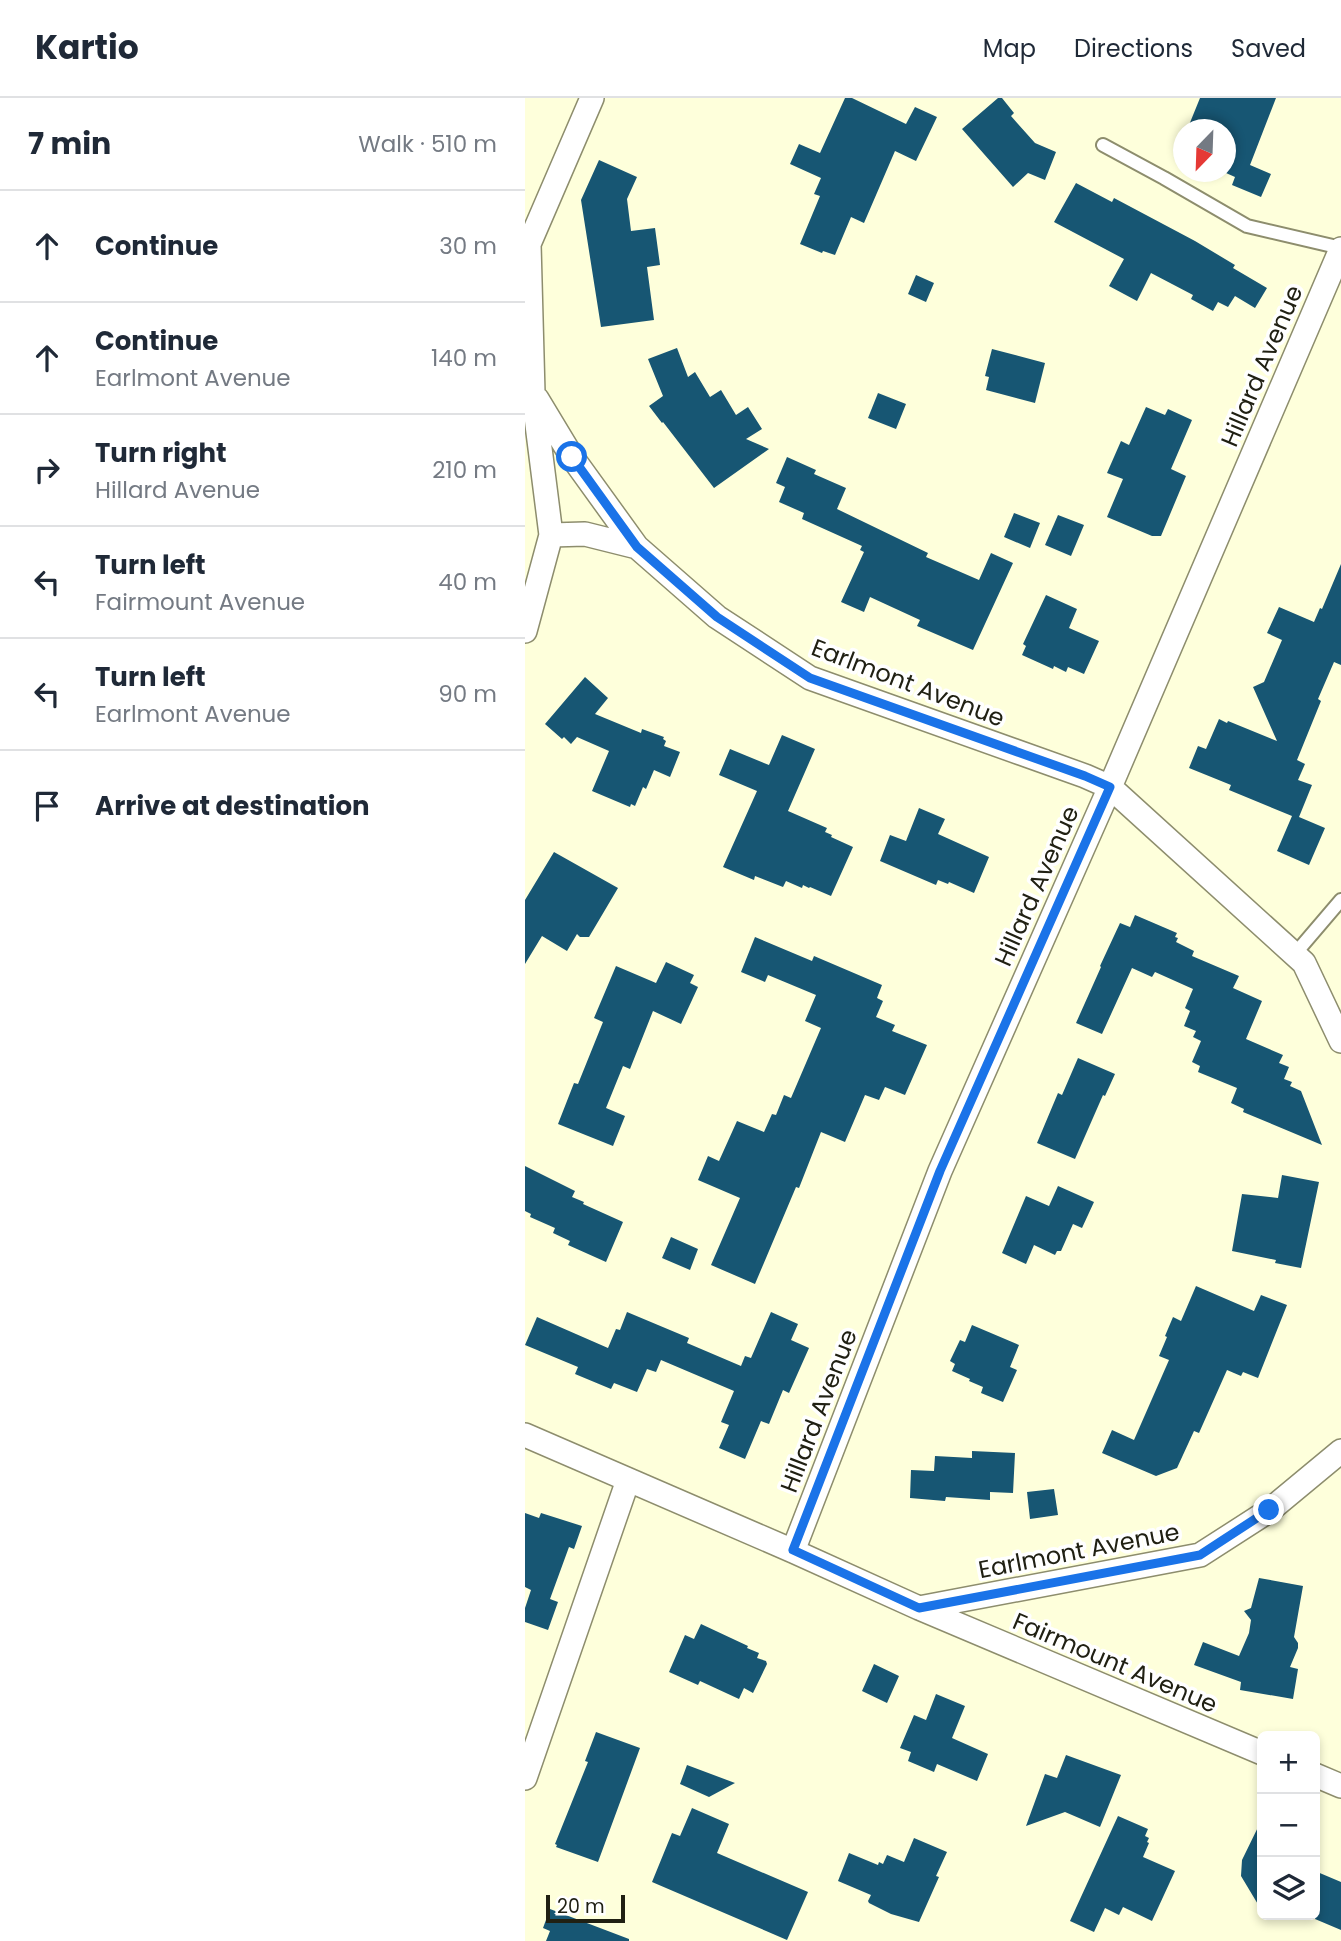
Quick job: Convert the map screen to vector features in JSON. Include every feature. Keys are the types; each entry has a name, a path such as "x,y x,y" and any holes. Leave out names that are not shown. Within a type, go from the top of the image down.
{"street":[{"path":"525,631 551,535 533,393 527,241 592,98"},
{"name":"Hillard Avenue","path":"793,1550 940,1171 1110,787 1341,248"},
{"path":"533,393 572,457 637,547"},
{"name":"Earlmont Avenue","path":"551,535 585,534 637,547 717,617 810,678 1110,787 1304,963 1341,1041"},
{"name":"Fairmount Avenue","path":"525,1435 793,1550 919,1608 1257,1751"},
{"name":"Earlmont Avenue","path":"919,1608 1200,1555 1269,1510 1341,1451"},
{"path":"525,1778 628,1480"},
{"path":"1320,1777 1341,1786"}],"lane":[{"path":"1103,145 1247,226 1341,248"},
{"path":"1294,955 1336,913 1341,900"}],"building":[{"path":"845,98 852,98 906,124 915,107 937,117 916,161 895,151 864,223 851,217 835,255 800,244 820,196 814,194 821,178 790,164 799,144 820,153"},
{"path":"998,98 1002,98 1014,113 1011,116 1035,143 1056,152 1045,180 1028,173 1013,187 962,129"},
{"path":"1200,98 1276,98 1250,165 1271,174 1261,197 1232,185 1236,182 1236,119 1191,119"},
{"path":"599,160 637,177 627,199 631,231 655,228 660,265 647,267 654,320 601,327 581,200"},
{"path":"1076,183 1112,202 1114,198 1235,265 1233,268 1267,288 1255,308 1235,296 1228,307 1218,302 1213,311 1191,299 1193,295 1151,273 1137,301 1109,286 1124,259 1054,222"},
{"path":"916,275 934,283 926,302 908,294"},
{"path":"677,348 688,377 695,372 710,397 721,390 736,415 748,407 762,429 746,439 769,449 714,488 649,406 663,396 648,359"},
{"path":"992,349 1045,363 1035,403 986,390 989,377 985,376"},
{"path":"878,393 906,404 896,429 868,418"},
{"path":"1146,407 1165,415 1168,409 1192,420 1171,469 1186,476 1161,536 1152,536 1107,517 1123,479 1107,473 1121,441 1129,445"},
{"path":"787,457 816,470 814,474 846,488 837,509 928,553 926,557 979,580 991,553 1013,563 973,650 917,626 920,620 870,597 864,612 841,602 864,552 860,550 862,546 802,519 804,513 779,502 785,487 776,483"},
{"path":"1014,513 1040,523 1030,548 1004,537"},
{"path":"1058,515 1084,525 1071,556 1045,545"},
{"path":"1341,564 1341,665 1334,662 1297,760 1305,764 1298,780 1312,785 1299,817 1325,828 1309,865 1277,851 1292,816 1229,790 1231,785 1189,768 1198,746 1206,749 1219,719 1277,741 1253,687 1264,682 1282,640 1267,633 1279,607 1314,622"},
{"path":"1046,595 1077,609 1069,628 1099,641 1084,674 1068,667 1066,672 1054,666 1053,669 1022,655 1026,646 1023,644"},
{"path":"585,677 608,698 595,714 641,733 642,729 664,737 664,746 680,752 670,777 654,770 635,806 631,804 630,807 592,791 609,751 577,737 571,744 545,724"},
{"path":"782,735 815,749 788,811 827,828 825,832 832,835 831,837 853,847 831,896 786,881 783,887 755,876 754,880 723,867 757,791 719,775 730,749 769,765"},
{"path":"919,808 945,819 938,834 989,857 974,893 949,882 948,884 938,880 936,885 880,861 890,835 906,841"},
{"path":"554,852 618,888 589,937 580,937 577,934 567,951 542,936 525,964 525,900"},
{"path":"1135,915 1177,933 1176,942 1194,951 1192,956 1239,976 1233,988 1262,1001 1246,1039 1283,1055 1279,1063 1289,1067 1284,1079 1292,1082 1290,1086 1301,1091 1322,1145 1243,1112 1244,1109 1231,1103 1237,1088 1198,1072 1200,1066 1192,1062 1201,1041 1193,1037 1196,1031 1184,1026 1190,1011 1185,1008 1193,989 1155,972 1152,977 1132,968 1102,1034 1076,1023 1120,923 1130,927"},
{"path":"755,937 812,961 814,956 882,985 877,998 883,1001 876,1017 895,1025 892,1031 927,1045 905,1095 885,1087 879,1100 865,1095 845,1142 821,1132 799,1188 796,1187 755,1284 711,1265 740,1198 698,1180 708,1156 719,1161 737,1121 764,1132 772,1114 776,1115 784,1095 791,1098 821,1028 805,1021 816,995 768,975 765,982 741,972"},
{"path":"666,962 694,975 690,983 698,987 681,1024 653,1011 630,1069 623,1066 606,1108 625,1116 613,1146 558,1124 574,1083 578,1084 603,1022 594,1018 616,966 656,983"},
{"path":"1078,1058 1115,1074 1075,1159 1037,1143 1058,1093 1062,1095"},
{"path":"525,1166 575,1191 572,1197 584,1202 583,1204 623,1222 606,1262 568,1245 570,1241 553,1233 555,1228 530,1217 531,1214 525,1211"},
{"path":"1282,1175 1319,1182 1301,1268 1232,1251 1242,1194 1278,1198"},
{"path":"1058,1186 1094,1202 1082,1228 1073,1224 1061,1251 1057,1251 1055,1255 1034,1245 1026,1264 1002,1253 1026,1196 1049,1206"},
{"path":"671,1237 698,1249 690,1270 662,1258"},
{"path":"1196,1286 1254,1311 1261,1295 1287,1305 1258,1378 1243,1372 1241,1376 1227,1370 1199,1433 1194,1431 1177,1468 1156,1476 1102,1453 1112,1430 1134,1440 1169,1360 1159,1356 1167,1337 1165,1336 1173,1317 1181,1321"},
{"path":"627,1312 689,1338 687,1343 741,1366 745,1356 751,1358 771,1312 798,1324 791,1340 809,1348 789,1393 783,1390 769,1424 761,1421 745,1459 719,1448 729,1425 721,1422 734,1391 661,1360 656,1372 647,1369 637,1392 614,1383 611,1389 575,1374 578,1367 525,1345 537,1317 608,1348 616,1329 620,1330"},
{"path":"972,1325 1019,1345 1010,1367 1017,1370 1003,1402 981,1393 983,1387 952,1371 955,1364 950,1361 960,1340 965,1342"},
{"path":"972,1451 1015,1453 1013,1493 990,1492 990,1500 946,1497 945,1501 910,1498 911,1470 934,1471 935,1456 972,1458"},
{"path":"1054,1489 1058,1515 1030,1519 1027,1492"},
{"path":"525,1513 539,1518 541,1513 582,1526 574,1549 569,1547 550,1599 558,1602 548,1630 525,1622 525,1608 531,1590 525,1587"},
{"path":"1259,1578 1303,1586 1294,1637 1298,1648 1290,1667 1298,1669 1293,1699 1240,1690 1241,1682 1194,1665 1203,1642 1239,1656 1249,1633 1251,1620 1244,1611 1251,1608"},
{"path":"701,1624 748,1646 747,1648 759,1653 757,1658 766,1661 753,1693 744,1688 739,1699 700,1681 698,1685 669,1672 685,1635 694,1639"},
{"path":"874,1664 899,1676 887,1703 862,1691"},
{"path":"936,1694 965,1706 952,1738 988,1754 977,1781 937,1764 934,1772 908,1761 911,1752 900,1748 914,1715 926,1720"},
{"path":"596,1732 640,1748 598,1862 556,1847 555,1844 588,1762 585,1761"},
{"path":"1066,1755 1121,1775 1100,1827 1065,1812 1026,1826 1045,1774 1057,1778"},
{"path":"687,1765 735,1783 709,1797 680,1784"},
{"path":"692,1808 729,1824 717,1853 808,1892 787,1940 652,1882 672,1833 680,1836"},
{"path":"1118,1816 1148,1829 1145,1836 1149,1838 1149,1843 1143,1857 1175,1871 1152,1921 1123,1907 1119,1915 1105,1908 1094,1932 1070,1921"},
{"path":"1257,1829 1257,1903 1241,1876 1242,1860"},
{"path":"914,1838 947,1852 919,1922 891,1914 869,1903 871,1895 838,1881 849,1853 878,1865 879,1862 883,1864 887,1855 904,1862"},
{"path":"1320,1873 1341,1882 1341,1930 1317,1920 1320,1920"},
{"path":"550,1909 629,1941 546,1941 550,1931 543,1928"}],"route":[{"path":"572,457 637,547 717,617 810,678 1110,787 940,1171 793,1550 919,1608 1200,1555 1269,1510"}]}
